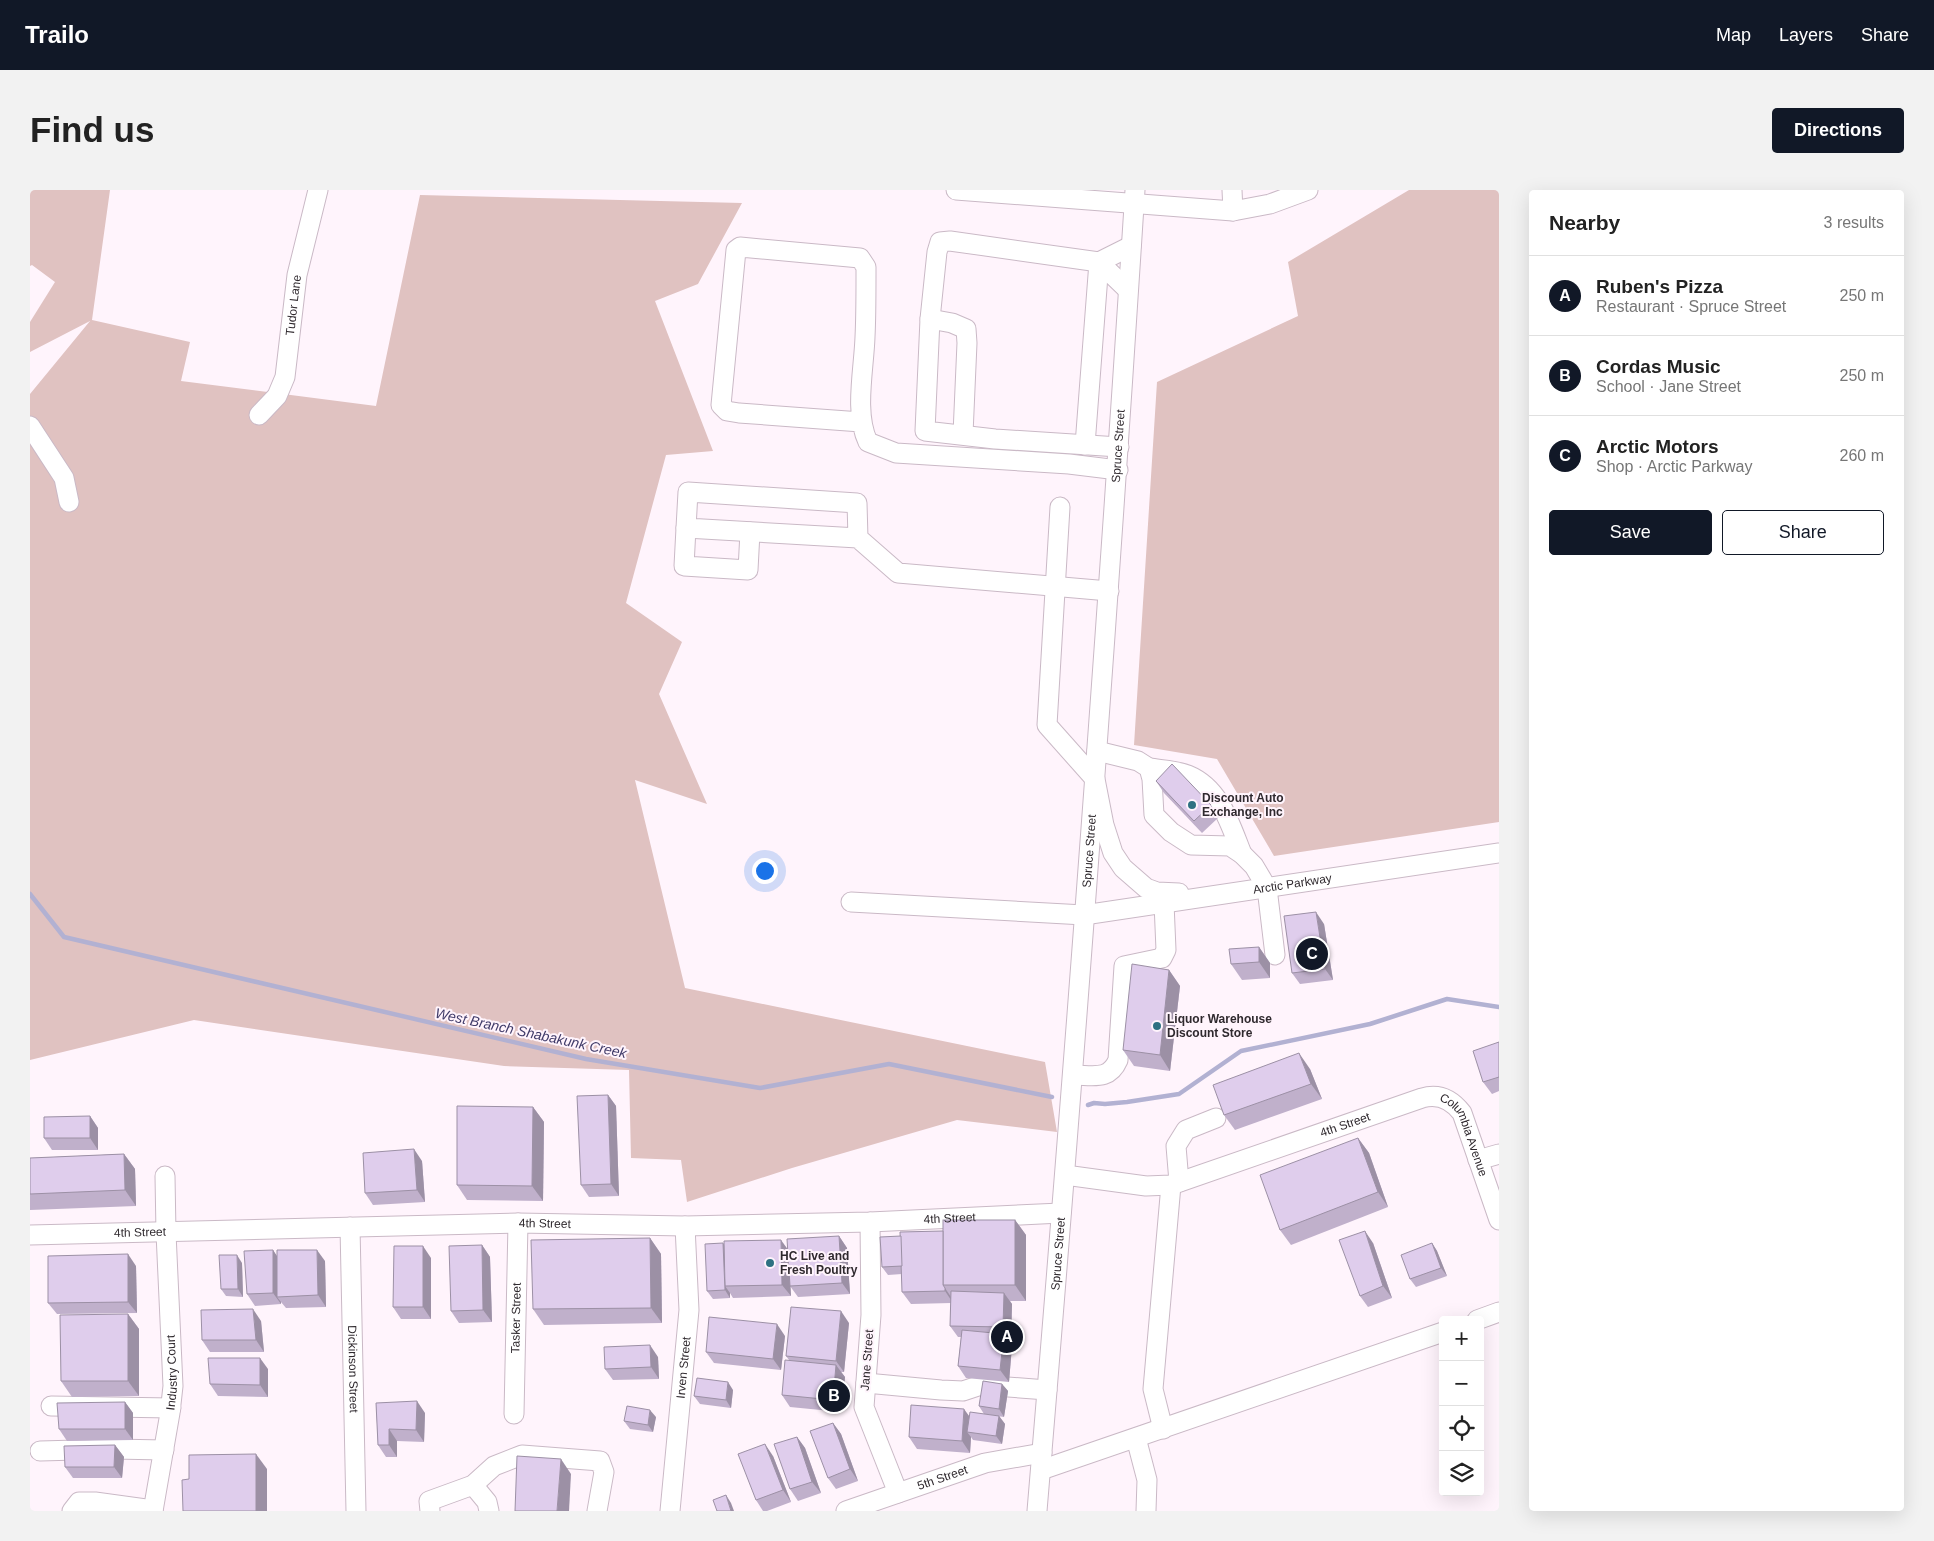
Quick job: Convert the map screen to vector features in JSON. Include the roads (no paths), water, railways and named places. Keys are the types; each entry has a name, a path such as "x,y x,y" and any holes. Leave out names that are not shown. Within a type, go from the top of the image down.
{"street":[{"name":"Tudor Lane","path":"259,415 281,390 286,377 297,275 318,190"},
{"path":"956,190 1135,197 1233,211 1270,197 1308,190"},
{"path":"1232,190 1233,211"},
{"name":"Spruce Street","path":"1038,1511 1109,592 1135,197"},
{"path":"1119,448 995,439 925,431 930,319 937,252 940,242 950,241 1099,262 1131,246"},
{"path":"861,422 739,413 727,411 721,405 736,250 740,247 860,258 866,267 861,422 868,442 896,453 1070,464 1118,470"},
{"path":"1099,262 1128,290"},
{"path":"1085,445 1099,262"},
{"path":"930,319 952,323 966,329 963,434"},
{"path":"30,426 64,478 69,502"},
{"path":"750,532 748,570 684,566 688,492 857,503 858,538"},
{"path":"1060,507 1047,725 1095,779 1104,825 1113,853 1123,868 1146,888 1157,892 1173,893 1268,888"},
{"path":"686,528 858,538 898,573 1109,592"},
{"path":"1097,751 1138,760 1149,768 1188,775 1203,784 1220,802 1242,854"},
{"path":"1149,768 1152,779 1154,815 1171,832 1191,845 1230,846 1242,854 1254,866 1268,888 1275,955"},
{"name":"Arctic Parkway","path":"851,902 1084,915 1499,853"},
{"path":"1073,1075 1104,1075 1114,1070 1118,1060 1124,966 1162,958 1166,950 1164,903"},
{"name":"Columbia Avenue","path":"1422,1098 1436,1096 1447,1099 1456,1105 1462,1113 1499,1220"},
{"name":"4th Street","path":"1064,1174 1146,1186 1175,1184 1422,1098"},
{"path":"1163,1429 1153,1389 1175,1184 1176,1146 1186,1130 1216,1118"},
{"path":"1478,1160 1499,1154"},
{"name":"Industry Court","path":"153,1510 171,1408 173,1386 165,1176"},
{"name":"4th Street","path":"30,1236 518,1223 685,1226 870,1222 1061,1214"},
{"name":"Jane Street","path":"870,1222 871,1315 864,1407 898,1493"},
{"name":"Tasker Street","path":"514,1414 518,1223"},
{"name":"Irven Street","path":"670,1511 690,1310 685,1226"},
{"name":"Dickinson Street","path":"350,1227 356,1511"},
{"path":"1484,1317 1499,1312"},
{"name":"5th Street","path":"846,1511 985,1463 1042,1461 1136,1438 1439,1333"},
{"path":"866,1383 963,1391 981,1385 1047,1390"},
{"path":"51,1406 171,1408"},
{"path":"1136,1438 1147,1480 1146,1511"},
{"path":"40,1451 164,1450"},
{"path":"430,1511 429,1501 473,1485 494,1466 522,1455 600,1461 604,1472 597,1511"},
{"path":"473,1485 487,1502 489,1511"},
{"path":"72,1511 79,1502 95,1502 153,1510"}],"waterway":[{"name":"West Branch Shabakunk Creek","path":"30,894 64,937 586,1059 760,1088 889,1064 1052,1097"},
{"name":"West Branch Shabakunk Creek","path":"1088,1105 1094,1103 1127,1102 1179,1094 1241,1051 1370,1024 1447,999 1499,1007"}],"place":[{"name":"Discount Auto Exchange, Inc","path":"1192,805"},
{"name":"Arctic Motors","path":"1312,954"},
{"name":"Liquor Warehouse Discount Store","path":"1157,1026"},
{"name":"HC Live and Fresh Poultry","path":"770,1263"},
{"name":"Ruben's Pizza","path":"1007,1337"},
{"name":"Cordas Music","path":"834,1396"}]}
